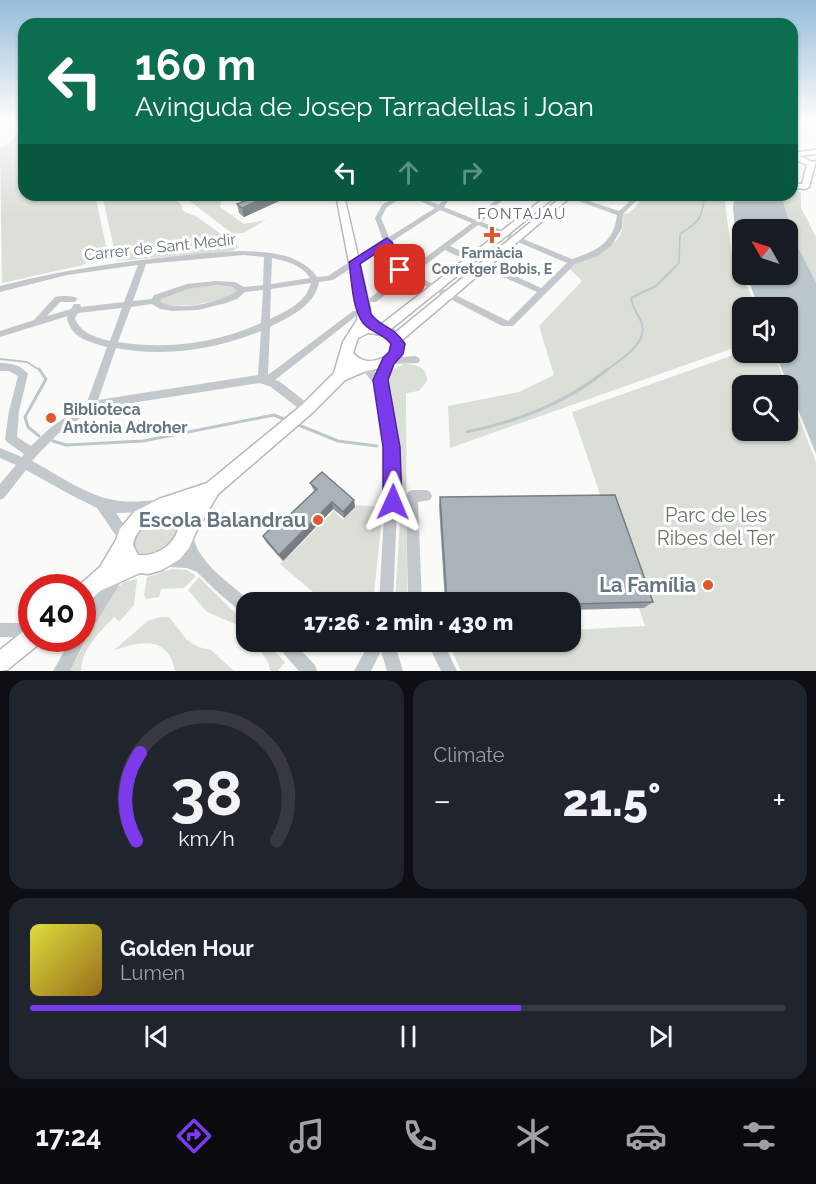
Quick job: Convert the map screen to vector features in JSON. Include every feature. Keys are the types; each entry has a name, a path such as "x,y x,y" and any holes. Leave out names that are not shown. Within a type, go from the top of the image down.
{"main road":[{"path":"798,154 813,152"},
{"path":"798,158 813,164 806,186 798,187"},
{"path":"340,376 347,344 353,336 360,314 354,262 341,201"},
{"path":"353,336 366,330 380,329 545,201"},
{"path":"346,353 352,361 364,366 377,366 389,361 396,354 397,343 447,295 560,201"},
{"path":"360,314 397,343"},
{"path":"96,586 138,564 152,564 163,560 178,548 212,489 304,411 340,376 364,366"},
{"path":"96,583 106,573 136,520 164,505 212,489"},
{"path":"164,505 185,512 187,531"},
{"path":"126,539 126,554 138,564"},
{"path":"0,663 18,648"}],"street":[{"path":"392,201 379,213 378,221 397,267 447,295 505,324 510,324 540,290 572,262 595,254 609,243 620,228 620,213 633,201"},
{"path":"425,201 572,262"},
{"path":"155,301 160,307 196,307 232,298 242,290 330,278 440,207 444,201"},
{"path":"373,300 477,223 499,201"},
{"path":"585,201 620,213"},
{"path":"445,247 471,259"},
{"name":"Carrer de Sant Medir","path":"0,289 51,275 143,261 225,254 268,256 301,266 310,272 315,281"},
{"path":"268,256 265,325 266,380 304,411"},
{"path":"91,405 143,261"},
{"path":"484,265 540,290"},
{"path":"75,306 71,322 75,330 88,337 112,345 146,349 183,348 219,341 265,325 308,299 313,292 315,281"},
{"path":"0,334 75,306 155,301 167,292 201,284 235,285 242,290"},
{"path":"38,321 58,299 75,306"},
{"path":"0,494 30,455 54,431 91,405 266,380 360,314"},
{"path":"387,592 393,463 380,385 389,361 415,360 397,343"},
{"path":"364,366 380,385"},
{"path":"0,367 11,367 23,374 14,411 11,439 30,455 102,504 126,539"},
{"path":"0,453 30,455"},
{"path":"415,592 411,496 426,496"},
{"path":"102,504 127,507 164,505"},
{"path":"187,531 188,545 203,567 236,598"},
{"path":"163,560 187,561 203,567"},
{"path":"96,610 117,575"},
{"path":"0,630 18,630"},
{"path":"62,671 72,652"},
{"path":"293,652 311,669"},
{"path":"362,671 372,652"},
{"path":"389,652 395,671"},
{"path":"440,652 449,671"}],"green space":[{"path":"0,152 18,152 18,201 96,201 107,250 83,265 2,283"},
{"path":"798,191 801,193 801,208 816,237 816,282 798,247 798,219 788,219 783,201 798,201"},
{"path":"103,201 177,201 183,211 197,217 239,247 232,251 117,261"},
{"path":"190,201 221,201 220,207 244,224 266,220 243,233 233,234"},
{"path":"640,201 725,201 732,256 732,285 747,285 752,297 732,297 732,349 450,448 448,406 519,392 554,375 539,326 582,281 570,269 613,244 623,227 623,214 629,213"},
{"path":"214,285 236,287 238,290 236,294 199,304 161,305 157,300 182,289"},
{"name":"Parc de les Ribes del Ter","path":"732,356 732,363 778,363 782,375 732,375 732,441 798,441 798,415 816,462 816,671 461,671 452,652 581,652 581,629 645,626 572,412"},
{"path":"404,364 420,367 427,376 427,381 419,391 406,393 407,592 396,592 400,519 400,463 386,379 388,372"},
{"path":"357,505 383,507 374,592 313,592 280,564 334,511 343,520"},
{"path":"165,510 181,518 176,544 142,559 132,550 138,526"},
{"path":"172,569 187,570 196,576 184,588 161,589 159,597 146,599 144,595 147,577"},
{"path":"199,577 236,614 236,625 207,612 188,590"},
{"path":"137,579 134,605 119,622 114,617 96,636 96,622 112,592 124,582"},
{"path":"169,617 187,640 198,647 211,650 234,671 175,671 167,651 152,644 134,644 114,650 148,621"},
{"path":"80,652 86,652 81,671 70,671"},
{"path":"261,652 275,652 285,662 278,671 270,671 269,664"}],"shaded area":[{"path":"734,201 783,201 788,219 734,219"},
{"path":"798,247 816,282 816,454 798,410 798,375 784,375 779,363 798,363 798,297 755,297 750,285 798,285"}],"building":[{"path":"244,201 257,201 242,208 237,204"},
{"path":"322,472 354,500 343,512 332,502 279,555 263,536 276,523 279,525 317,489 310,483"},
{"path":"615,495 653,602 581,604 581,592 446,592 440,497"}],"waterway":[{"path":"606,371 631,351 641,338 642,324 631,298 656,286 679,263 680,234 699,218 704,201"},
{"path":"0,359 27,362 40,370"},
{"path":"467,432 523,416 559,401 608,369"},
{"path":"39,436 28,427 25,417 46,379 40,370"},
{"path":"53,441 66,445 143,441 274,415 286,420"},
{"path":"296,424 338,441 377,446"}],"place":[{"name":"Farmàcia Corretger Bobis, E","path":"492,235"},
{"name":"Biblioteca Antònia Adroher","path":"51,418"},
{"name":"Escola Balandrau","path":"318,520"},
{"name":"La Família","path":"708,585"}],"district":[{"name":"FONTAJAU","path":"522,214"}],"route":[{"path":"393,502 392,447 380,385 383,372 388,362 396,354 398,344 392,334 370,323 364,314 354,262 387,242 400,270"}]}
